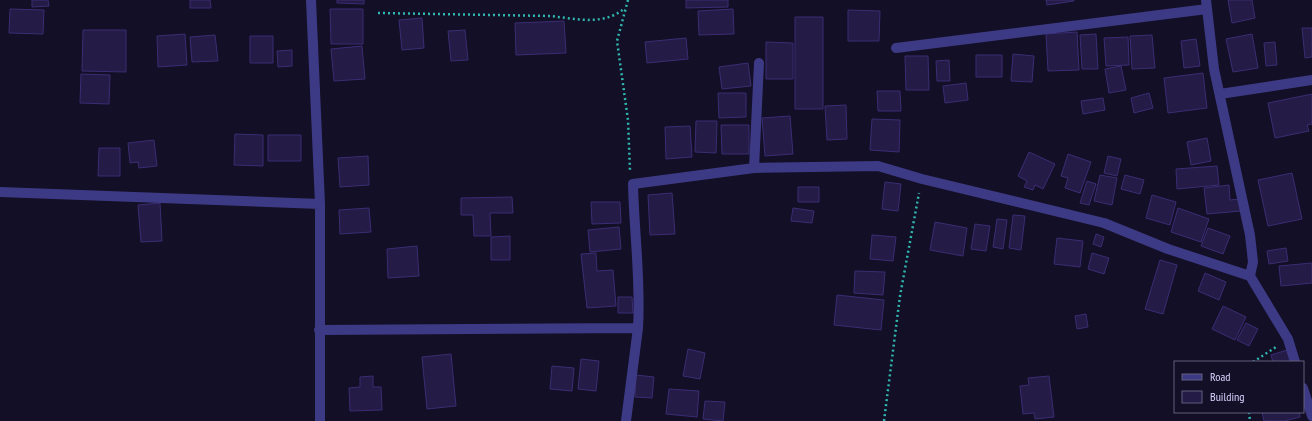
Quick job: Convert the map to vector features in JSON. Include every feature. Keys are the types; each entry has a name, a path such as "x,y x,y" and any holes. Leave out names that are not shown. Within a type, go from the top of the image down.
{"street":[{"path":"311,0 320,204 320,421"},
{"path":"896,48 1207,4 1214,69 1250,235 1253,262 1250,276"},
{"path":"754,168 759,63"},
{"path":"1220,94 1312,80"},
{"path":"626,421 638,328 640,299 634,226 634,184 754,168 878,166 922,179 1104,223 1168,249 1250,276 1288,340 1295,361"},
{"path":"0,192 320,204"},
{"path":"319,330 638,328"},
{"path":"1304,391 1312,416"}],"path":[{"path":"628,0 617,41 628,120 630,170 634,184"},
{"path":"378,13 551,16 578,21 605,18 625,8"},
{"path":"884,421 900,296 922,179"},
{"path":"1255,361 1288,340"}],"building":[{"path":"32,0 48,0 49,6 32,7"},
{"path":"190,0 210,0 211,8 190,8"},
{"path":"337,0 364,0 364,4 337,3"},
{"path":"686,0 728,0 728,7 686,8"},
{"path":"1046,0 1074,0 1074,1 1047,5"},
{"path":"1228,0 1252,0 1255,18 1232,23"},
{"path":"10,9 44,10 43,34 9,33"},
{"path":"330,9 363,9 363,44 331,44"},
{"path":"733,9 734,34 699,35 698,11"},
{"path":"848,10 880,11 879,41 848,41"},
{"path":"795,17 823,17 823,109 795,109"},
{"path":"422,18 424,48 402,50 399,20"},
{"path":"564,21 566,53 516,55 515,23"},
{"path":"1302,28 1312,28 1312,57 1305,58"},
{"path":"83,30 126,30 126,72 82,71"},
{"path":"465,30 468,60 451,61 448,31"},
{"path":"1077,32 1079,70 1048,71 1046,34"},
{"path":"185,34 187,65 158,67 157,36"},
{"path":"1096,34 1098,69 1082,69 1080,35"},
{"path":"1252,34 1258,68 1233,72 1226,39"},
{"path":"215,35 218,61 192,62 190,37"},
{"path":"1152,35 1155,68 1132,69 1130,36"},
{"path":"250,36 273,36 273,63 250,63"},
{"path":"1128,37 1129,65 1106,66 1104,38"},
{"path":"686,38 688,59 647,63 645,42"},
{"path":"1196,39 1200,66 1184,68 1181,41"},
{"path":"766,42 793,43 793,79 766,79"},
{"path":"1275,42 1277,65 1266,66 1264,43"},
{"path":"362,46 365,79 334,81 331,49"},
{"path":"292,50 292,66 278,67 277,51"},
{"path":"1013,54 1034,56 1032,82 1011,81"},
{"path":"976,55 1002,55 1002,77 976,77"},
{"path":"905,56 928,56 929,90 906,90"},
{"path":"949,60 950,81 937,81 936,61"},
{"path":"748,63 751,86 722,89 719,67"},
{"path":"1121,66 1126,90 1109,93 1105,69"},
{"path":"1203,73 1207,108 1168,113 1164,78"},
{"path":"81,74 110,75 109,104 80,103"},
{"path":"966,83 968,100 945,103 943,86"},
{"path":"877,91 900,91 901,111 878,111"},
{"path":"718,93 746,93 746,117 719,118"},
{"path":"1149,93 1153,108 1134,113 1131,98"},
{"path":"1312,94 1312,124 1307,125 1309,131 1275,138 1268,103"},
{"path":"1103,98 1105,110 1083,114 1081,101"},
{"path":"846,105 847,139 827,140 825,106"},
{"path":"790,116 793,154 765,156 762,118"},
{"path":"872,119 900,120 899,152 870,150"},
{"path":"696,121 717,121 716,153 695,152"},
{"path":"721,125 749,125 749,154 722,154"},
{"path":"690,126 692,157 666,159 665,127"},
{"path":"235,134 263,135 263,166 234,165"},
{"path":"268,135 301,135 301,161 268,161"},
{"path":"1207,138 1211,161 1191,165 1187,142"},
{"path":"154,140 157,166 139,168 138,162 130,163 128,143"},
{"path":"99,148 120,148 120,176 98,176"},
{"path":"1029,152 1055,164 1043,189 1035,185 1033,190 1024,187 1027,181 1018,176"},
{"path":"1068,154 1091,162 1080,193 1065,188 1068,178 1061,176"},
{"path":"368,156 369,185 340,187 338,158"},
{"path":"1108,156 1121,159 1117,176 1104,173"},
{"path":"1217,166 1219,185 1177,189 1176,169"},
{"path":"1292,173 1302,219 1268,226 1258,180"},
{"path":"1100,175 1117,178 1112,205 1094,201"},
{"path":"1125,175 1144,180 1140,194 1121,189"},
{"path":"1087,181 1096,184 1089,205 1080,203"},
{"path":"885,182 901,184 898,211 882,209"},
{"path":"1229,185 1230,200 1240,199 1241,211 1207,214 1204,188"},
{"path":"798,187 819,187 819,202 798,202"},
{"path":"672,193 675,234 650,235 648,195"},
{"path":"1152,195 1176,202 1170,225 1146,218"},
{"path":"512,197 513,213 490,213 491,236 474,236 473,215 461,215 461,198"},
{"path":"591,202 620,202 621,223 592,224"},
{"path":"160,203 162,241 141,242 138,205"},
{"path":"369,208 371,232 340,234 339,210"},
{"path":"793,208 814,211 812,223 791,221"},
{"path":"1178,208 1209,219 1201,242 1171,232"},
{"path":"1013,215 1025,216 1021,250 1009,248"},
{"path":"997,219 1007,220 1003,249 993,247"},
{"path":"935,222 967,228 963,256 930,250"},
{"path":"975,224 990,226 986,251 971,249"},
{"path":"619,227 621,249 590,252 588,230"},
{"path":"1208,228 1230,236 1223,254 1201,246"},
{"path":"1096,234 1104,237 1101,247 1093,244"},
{"path":"872,235 896,237 893,261 870,259"},
{"path":"510,236 510,260 491,260 491,237"},
{"path":"1057,238 1083,241 1080,267 1054,264"},
{"path":"417,246 419,276 388,278 387,249"},
{"path":"1286,248 1288,261 1269,264 1267,251"},
{"path":"596,253 597,271 613,270 616,306 587,308 581,254"},
{"path":"1092,253 1109,258 1104,274 1088,269"},
{"path":"1160,260 1177,265 1163,314 1145,309"},
{"path":"1312,263 1312,283 1281,286 1279,266"},
{"path":"855,271 885,272 883,295 854,293"},
{"path":"1205,273 1226,282 1219,300 1198,291"},
{"path":"837,295 884,300 881,330 834,325"},
{"path":"618,297 632,297 633,313 618,313"},
{"path":"1223,306 1246,317 1235,340 1212,329"},
{"path":"1086,314 1088,327 1077,329 1075,316"},
{"path":"1246,323 1258,329 1249,346 1237,340"},
{"path":"688,349 705,353 700,379 683,376"},
{"path":"1287,350 1291,361 1273,361 1271,355"},
{"path":"451,354 456,406 427,409 422,357"},
{"path":"581,359 599,361 596,391 578,389"},
{"path":"552,366 574,368 572,391 550,389"},
{"path":"636,375 654,377 652,398 635,397"},
{"path":"373,376 373,387 381,387 382,410 350,411 349,388 360,387 360,377"},
{"path":"1049,376 1054,417 1035,419 1034,413 1023,414 1020,386 1029,385 1028,378"},
{"path":"669,389 699,391 697,417 666,414"},
{"path":"705,401 725,402 723,421 703,419"},
{"path":"1262,413 1299,413 1300,417 1285,421 1264,421"}]}
